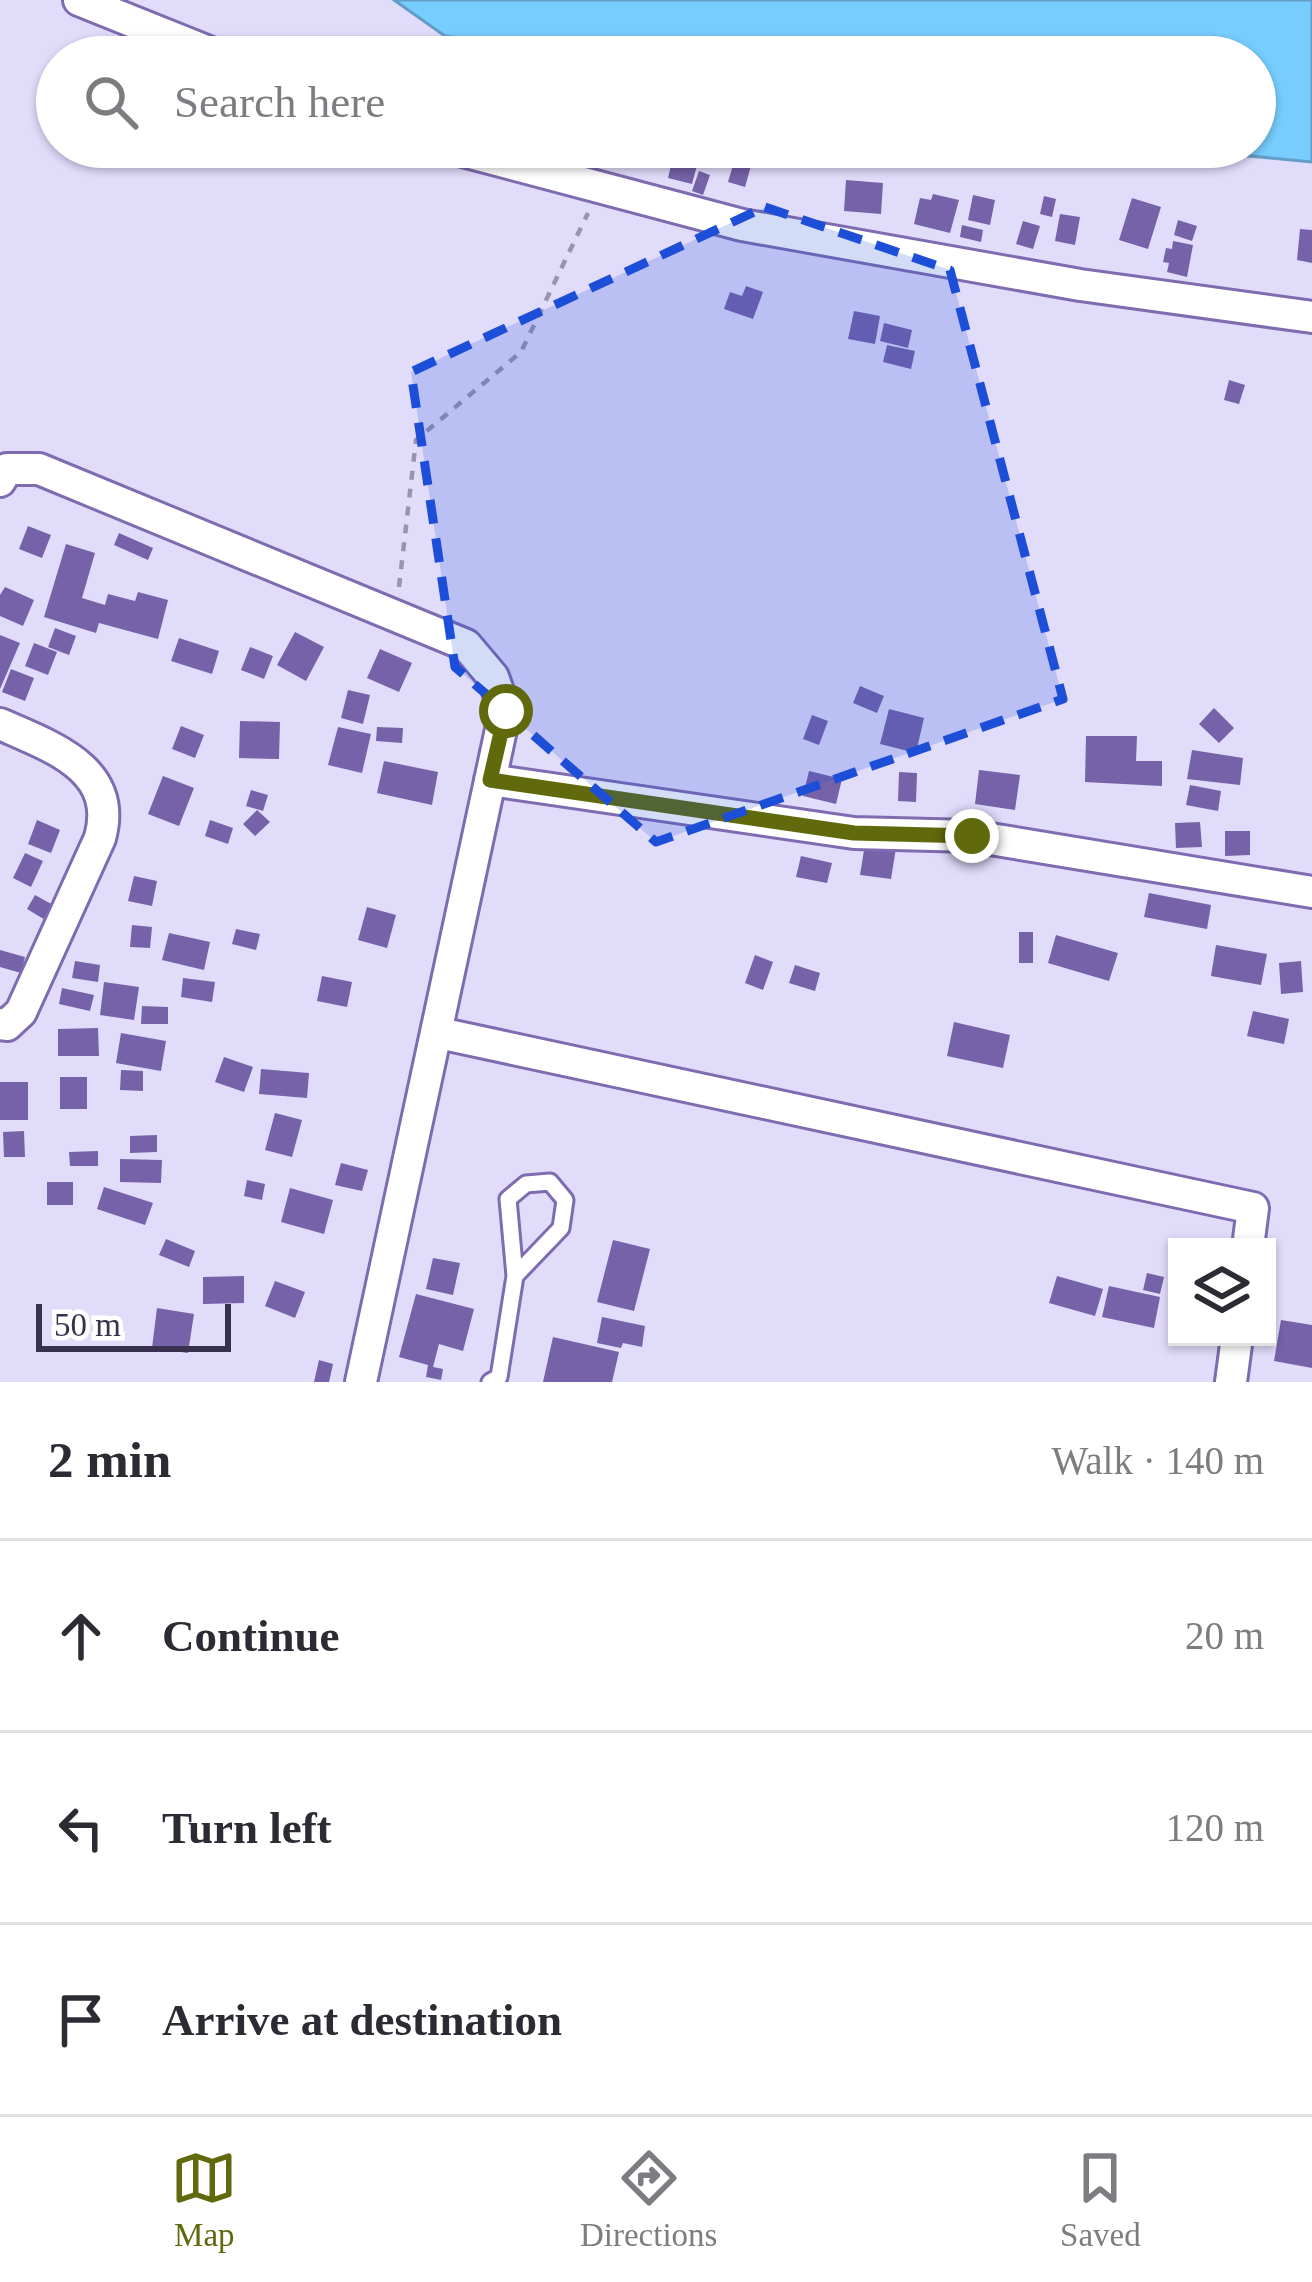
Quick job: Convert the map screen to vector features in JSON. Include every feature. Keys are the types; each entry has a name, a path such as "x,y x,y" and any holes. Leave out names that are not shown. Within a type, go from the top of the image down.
{"street":[{"path":"80,0 169,36"},
{"path":"526,168 742,225 1080,285 1312,317"},
{"path":"0,481 7,469 39,469 466,645 494,677 506,711 361,1382"},
{"path":"0,724 62,751 100,788 107,814 21,1012 7,1025 0,1024"},
{"path":"490,780 854,833 972,836 1312,892"},
{"path":"439,1033 1253,1208 1249,1238"},
{"path":"1231,1382 1236,1346"}],"lane":[{"path":"490,1382 499,1377 515,1276 508,1199 526,1184 550,1182 565,1201 561,1228 515,1276"}],"path":[{"path":"395,616 416,440 521,352 601,188"}],"highlighted area":[{"path":"765,207 950,270 1063,699 656,842 455,667 411,372"}],"water":[{"path":"394,0 1312,0 1312,162 1276,159 1276,36 445,36"}],"building":[{"path":"670,168 696,168 692,184 668,178"},
{"path":"732,168 750,168 745,187 728,182"},
{"path":"699,171 710,175 703,195 692,191"},
{"path":"846,180 883,183 881,214 844,211"},
{"path":"933,194 959,200 950,233 914,224 920,198 931,200"},
{"path":"973,195 995,200 990,225 968,220"},
{"path":"1044,196 1056,199 1052,217 1040,214"},
{"path":"1132,198 1161,207 1148,249 1119,240"},
{"path":"1060,214 1080,217 1075,245 1055,241"},
{"path":"1178,220 1197,226 1192,241 1174,235"},
{"path":"1023,221 1040,226 1033,249 1016,244"},
{"path":"962,225 983,230 981,242 960,237"},
{"path":"1300,229 1312,230 1312,263 1297,260"},
{"path":"1173,241 1193,245 1187,277 1167,272 1169,263 1163,262"},
{"path":"746,286 763,292 753,319 724,309 730,292 742,296"},
{"path":"854,311 880,316 875,344 848,339"},
{"path":"884,323 912,330 908,348 880,341"},
{"path":"887,345 915,351 911,369 883,362"},
{"path":"1229,380 1245,385 1239,404 1224,400"},
{"path":"28,526 51,535 42,558 19,549"},
{"path":"119,533 153,548 148,560 114,545"},
{"path":"66,544 95,553 82,598 105,605 108,594 135,601 138,592 168,600 158,639 99,623 96,633 44,617"},
{"path":"5,587 34,600 23,626 0,616"},
{"path":"55,628 76,636 69,655 48,647"},
{"path":"295,632 324,647 306,681 277,665"},
{"path":"0,635 20,643 0,689"},
{"path":"179,638 219,651 212,674 171,661"},
{"path":"34,643 57,652 48,675 25,666"},
{"path":"250,647 273,656 264,679 241,670"},
{"path":"380,649 412,663 399,692 367,678"},
{"path":"11,669 34,678 25,701 2,692"},
{"path":"860,686 884,696 877,713 853,703"},
{"path":"348,690 370,695 363,724 341,718"},
{"path":"1214,708 1234,728 1219,743 1199,724"},
{"path":"889,709 924,718 916,753 880,744"},
{"path":"812,715 828,721 819,745 803,739"},
{"path":"240,721 280,722 279,759 239,758"},
{"path":"181,726 204,735 195,758 172,749"},
{"path":"338,727 371,734 362,773 328,765"},
{"path":"377,727 403,728 402,743 376,741"},
{"path":"1086,736 1137,736 1136,761 1162,761 1162,786 1085,782"},
{"path":"1192,750 1243,758 1240,785 1187,779"},
{"path":"384,761 438,772 432,805 377,793"},
{"path":"979,770 1020,775 1015,810 975,804"},
{"path":"809,771 842,779 836,804 803,796"},
{"path":"899,772 917,773 916,802 898,801"},
{"path":"163,776 194,788 179,826 148,814"},
{"path":"1190,785 1221,791 1218,811 1186,805"},
{"path":"251,790 268,795 263,811 246,806"},
{"path":"257,810 270,822 255,836 243,824"},
{"path":"37,820 60,830 51,853 28,844"},
{"path":"210,820 233,828 228,844 205,836"},
{"path":"1200,822 1202,847 1176,848 1175,823"},
{"path":"1225,831 1250,831 1250,855 1225,856"},
{"path":"865,844 896,848 891,879 860,875"},
{"path":"25,853 43,861 31,887 13,878"},
{"path":"801,856 832,863 827,883 796,877"},
{"path":"134,876 157,881 152,906 128,901"},
{"path":"1149,893 1211,905 1207,929 1144,917"},
{"path":"35,895 55,906 47,921 27,909"},
{"path":"367,907 396,915 387,948 358,940"},
{"path":"132,925 152,927 150,948 130,947"},
{"path":"236,929 260,934 256,950 232,944"},
{"path":"1019,932 1033,932 1033,963 1019,963"},
{"path":"169,933 210,942 204,970 162,960"},
{"path":"1056,935 1118,953 1109,981 1048,963"},
{"path":"1216,945 1267,954 1261,985 1211,976"},
{"path":"0,950 25,957 21,973 0,967"},
{"path":"755,955 773,962 763,990 745,983"},
{"path":"75,961 100,965 98,982 72,978"},
{"path":"1301,961 1303,992 1281,994 1279,963"},
{"path":"795,965 820,973 815,991 789,983"},
{"path":"322,976 352,982 347,1007 317,1001"},
{"path":"183,978 215,982 212,1002 181,997"},
{"path":"104,982 139,987 134,1020 100,1015"},
{"path":"62,988 94,995 90,1011 59,1004"},
{"path":"142,1006 168,1007 168,1024 141,1024"},
{"path":"1253,1011 1289,1019 1284,1044 1247,1036"},
{"path":"954,1022 1010,1035 1003,1068 947,1056"},
{"path":"98,1028 99,1056 58,1056 58,1029"},
{"path":"121,1033 166,1041 161,1071 116,1063"},
{"path":"224,1057 253,1067 244,1092 215,1082"},
{"path":"261,1069 309,1073 307,1098 259,1094"},
{"path":"121,1070 143,1071 143,1091 120,1090"},
{"path":"60,1077 87,1077 87,1109 60,1109"},
{"path":"0,1082 28,1082 28,1120 0,1120"},
{"path":"275,1113 302,1120 292,1157 265,1150"},
{"path":"24,1131 25,1157 4,1157 3,1132"},
{"path":"157,1135 157,1152 130,1153 130,1136"},
{"path":"98,1151 98,1166 70,1166 69,1152"},
{"path":"120,1159 162,1160 161,1183 120,1182"},
{"path":"341,1163 368,1170 362,1191 335,1185"},
{"path":"247,1180 265,1184 262,1200 244,1196"},
{"path":"47,1182 73,1182 73,1205 47,1205"},
{"path":"104,1187 153,1203 145,1225 97,1209"},
{"path":"290,1188 333,1200 324,1234 281,1222"},
{"path":"166,1239 195,1251 189,1267 159,1255"},
{"path":"613,1240 650,1249 634,1311 597,1302"},
{"path":"433,1258 460,1263 453,1295 426,1289"},
{"path":"1147,1273 1164,1277 1160,1294 1143,1290"},
{"path":"244,1276 244,1303 203,1304 203,1277"},
{"path":"1057,1276 1103,1289 1095,1316 1049,1303"},
{"path":"275,1281 305,1292 295,1318 265,1306"},
{"path":"1109,1286 1160,1297 1154,1328 1102,1317"},
{"path":"416,1294 474,1309 463,1351 439,1344 433,1367 443,1369 441,1380 426,1377 428,1365 399,1357"},
{"path":"157,1308 194,1314 188,1353 152,1348"},
{"path":"602,1317 645,1326 642,1347 597,1343"},
{"path":"1281,1320 1312,1325 1312,1368 1274,1361"},
{"path":"553,1337 619,1352 612,1382 543,1382"},
{"path":"319,1360 333,1364 329,1382 314,1382"}],"route":[{"path":"506,711 490,780 854,833 972,836"}]}
